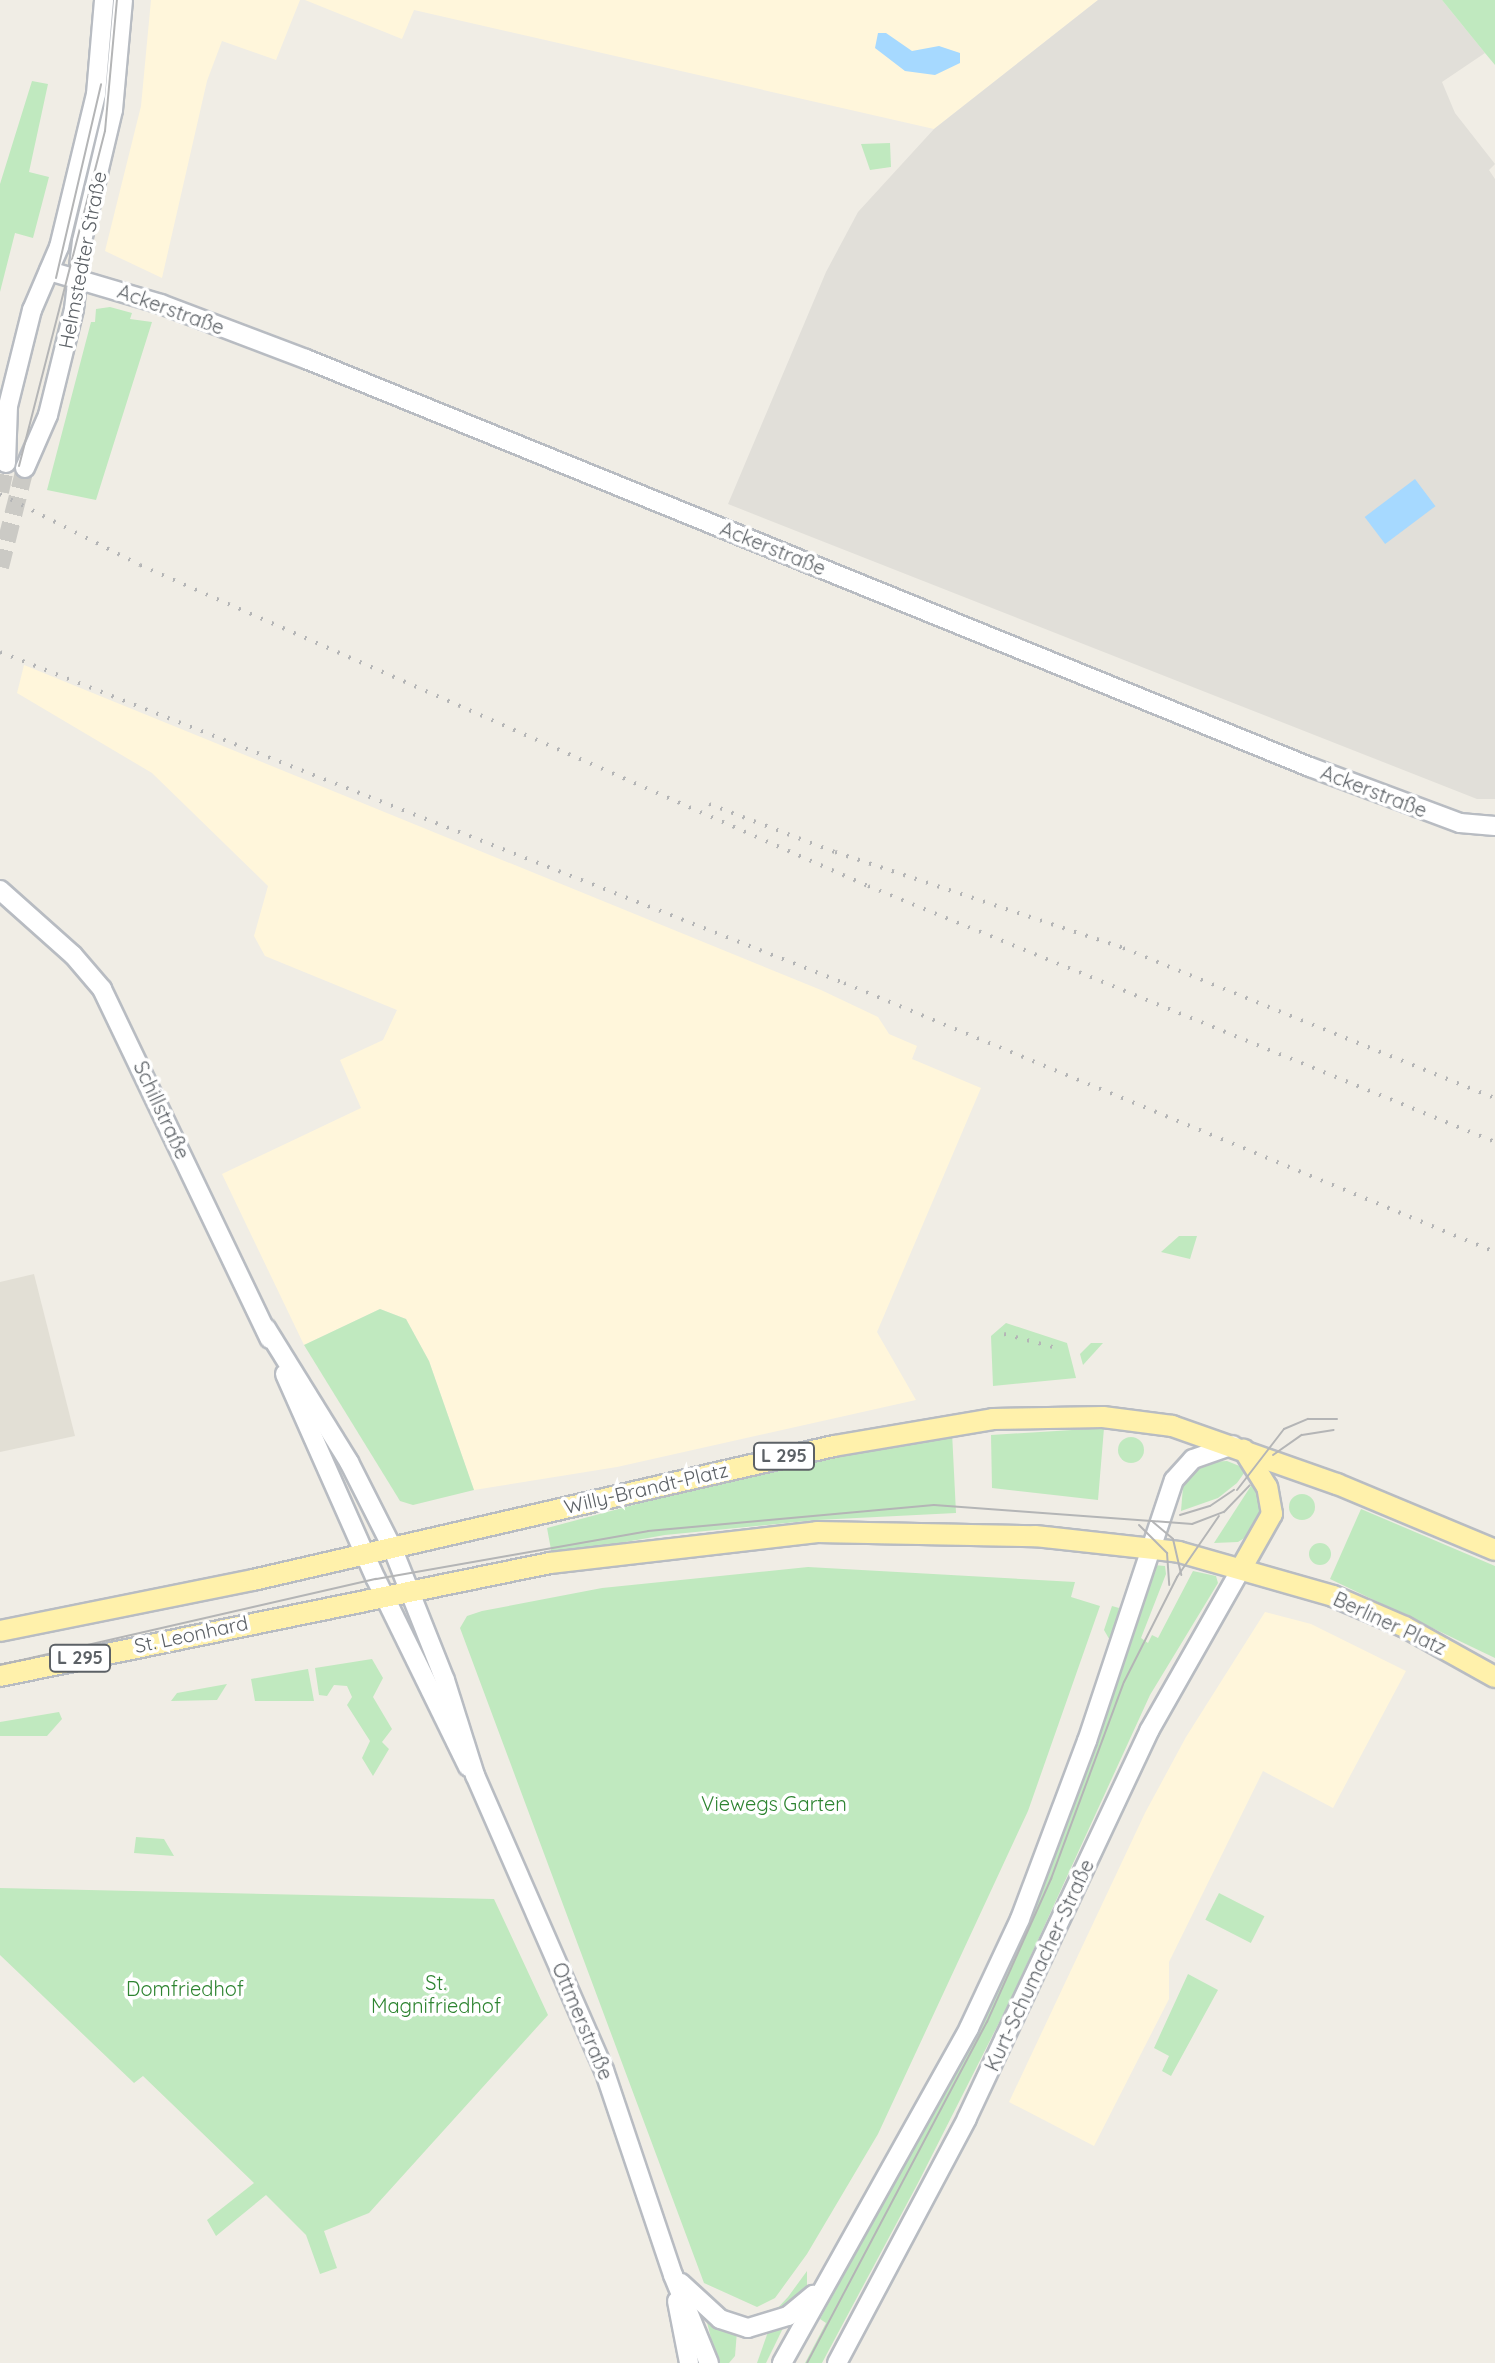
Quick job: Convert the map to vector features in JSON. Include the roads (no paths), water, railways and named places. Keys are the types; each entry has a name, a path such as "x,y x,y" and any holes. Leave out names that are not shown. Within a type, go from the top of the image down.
{"main road":[{"name":"Helmstedter Straße","path":"104,0 96,94 49,271 34,305 8,406 16,466 48,415 79,279 82,241 113,110 123,0"},
{"name":"Ackerstraße","path":"49,271 306,359 1337,777 1460,823 1495,826"},
{"name":"Schillstraße","path":"0,890 25,916 73,955 102,989 266,1328 383,1594"},
{"name":"Schillstraße","path":"0,903 25,916"},
{"name":"Schillstraße","path":"266,1328 349,1462 392,1547 408,1590"},
{"name":"Willy-Brandt-Platz","path":"392,1547 773,1459 960,1422 1121,1418 1172,1426 1239,1448 1495,1550"},
{"path":"1149,1548 1179,1472 1206,1452 1239,1448 1267,1487 1272,1514 1242,1567"},
{"name":"L 295","path":"383,1594 550,1563 787,1534 975,1534 1149,1548 1242,1567"},
{"name":"L 295","path":"365,1553 392,1547"},
{"name":"Kurt-Schumacher-Straße","path":"782,2363 996,1973 1065,1804 1149,1548"},
{"name":"St. Leonhard","path":"0,1631 365,1553"},
{"name":"Kurt-Schumacher-Straße","path":"837,2363 967,2118 1149,1731 1242,1567"},
{"name":"Berliner Platz","path":"1242,1567 1280,1577 1405,1627 1495,1677"},
{"name":"Ottmerstraße","path":"408,1590 445,1680 475,1775 604,2070 673,2275 709,2363"},
{"name":"St. Leonhard","path":"0,1676 383,1594"},
{"name":"Ottmerstraße","path":"383,1594 461,1760 475,1775"},
{"path":"673,2275 720,2319 748,2328 788,2316 826,2282"},
{"name":"Ottmerstraße","path":"673,2275 689,2363"}],"water":[{"path":"878,33 886,33 912,51 939,46 960,53 960,63 935,75 905,71 875,48"},
{"path":"1415,479 1435,506 1385,544 1365,517"}],"tunnel":[{"path":"0,492 6,463"},
{"path":"0,567 25,468"}],"tram line":[{"path":"19,466 105,131 117,0"},
{"path":"56,278 101,84"},
{"path":"1237,1490 1284,1429 1308,1419 1337,1419"},
{"path":"1273,1455 1302,1435 1334,1430"},
{"path":"0,1665 376,1579 648,1531 934,1505 1192,1524 1224,1512 1250,1485"},
{"path":"1180,1515 1210,1506 1234,1490"},
{"path":"807,2363 987,2022 1051,1879 1124,1682 1177,1577 1219,1516"},
{"path":"1153,1522 1173,1539 1181,1575"},
{"path":"1139,1525 1167,1553 1169,1585"}],"railway":[{"path":"0,494 140,565 868,886 1495,1142"},
{"path":"0,652 844,983 1495,1252"},
{"path":"709,804 835,852 1123,948 1495,1098"},
{"path":"1004,1334 1053,1347"}],"park label":[{"name":"Viewegs Garten","path":"774,1803"},
{"name":"Domfriedhof","path":"185,1988"},
{"name":"St. Magnifriedhof","path":"436,1994"}]}
